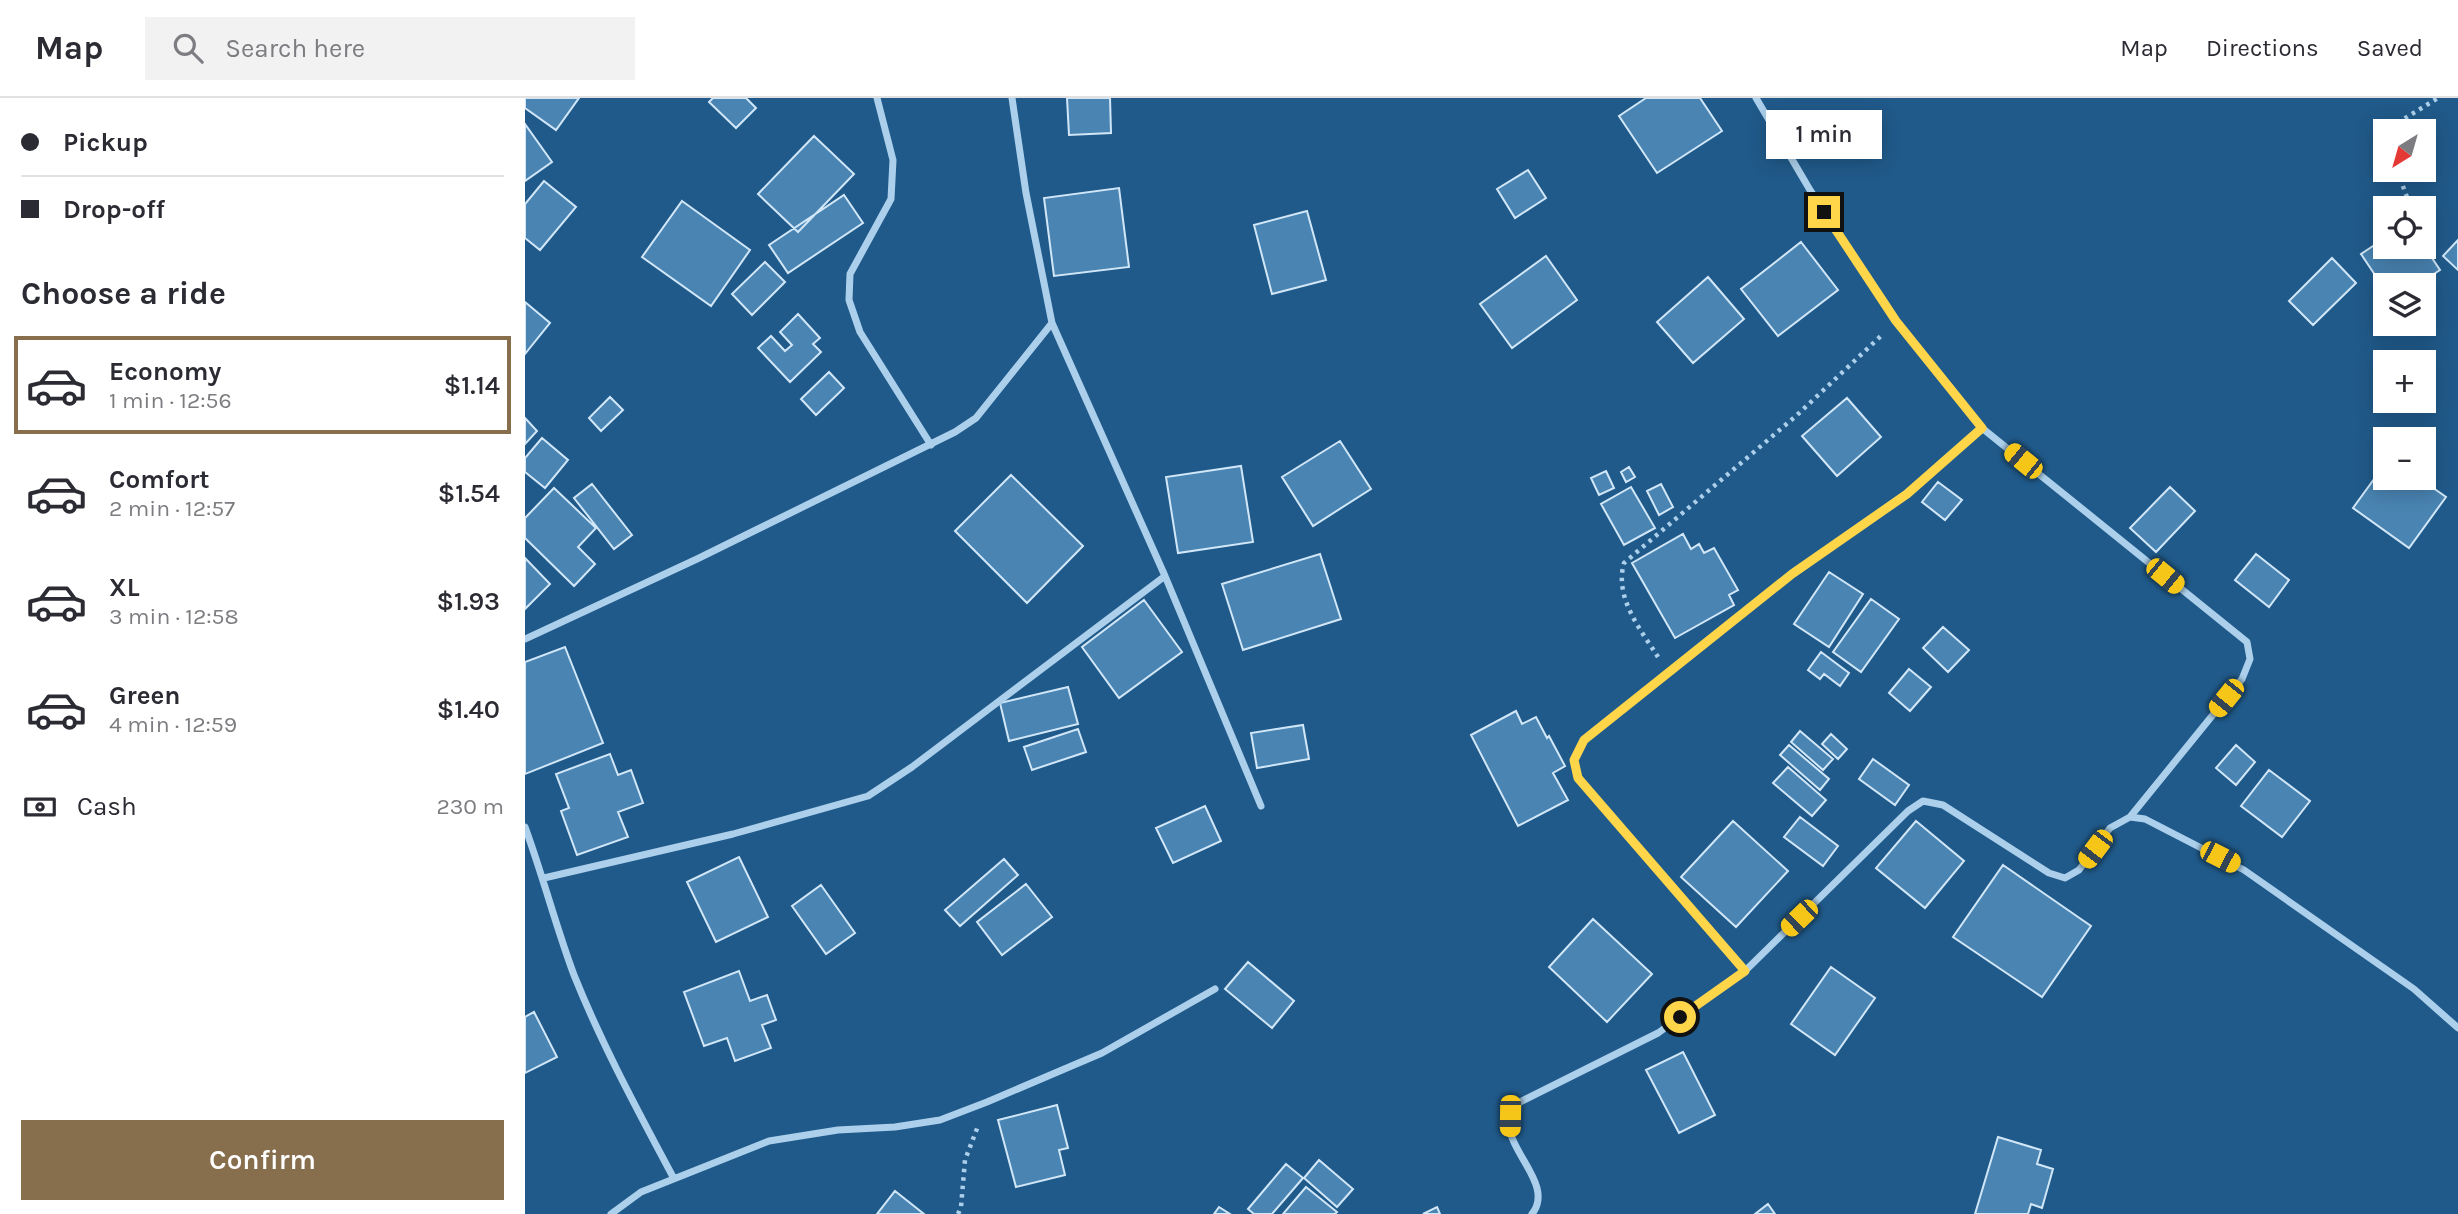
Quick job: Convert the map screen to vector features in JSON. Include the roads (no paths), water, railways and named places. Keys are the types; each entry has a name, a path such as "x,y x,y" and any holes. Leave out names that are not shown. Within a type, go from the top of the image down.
{"street":[{"path":"877,98 893,160 891,199 850,274 849,300 860,332 931,445"},
{"path":"1012,98 1026,193 1052,323 1165,576 1261,806"},
{"path":"1532,1214 1537,1207 1539,1192 1510,1130 1510,1116 1518,1103 1658,1032 1745,971 1908,811 1923,801 1943,806 2049,873 2065,878 2079,870 2111,828 2130,817 2242,679 2250,659 2247,642 1982,428 1896,321 1810,190 1756,98"},
{"path":"525,639 931,445 976,418 1052,323"},
{"path":"1745,971 1578,778 1574,760 1584,740 1792,574 1907,494 1982,428"},
{"path":"544,878 733,834 867,796 912,767 1165,576"},
{"path":"2130,817 2145,819 2244,870 2414,989 2458,1028"},
{"path":"525,827 574,973 616,1071 673,1177"},
{"path":"611,1214 641,1192 673,1177 769,1140 838,1130 895,1127 940,1119 987,1102 1102,1053 1215,989"}]}
